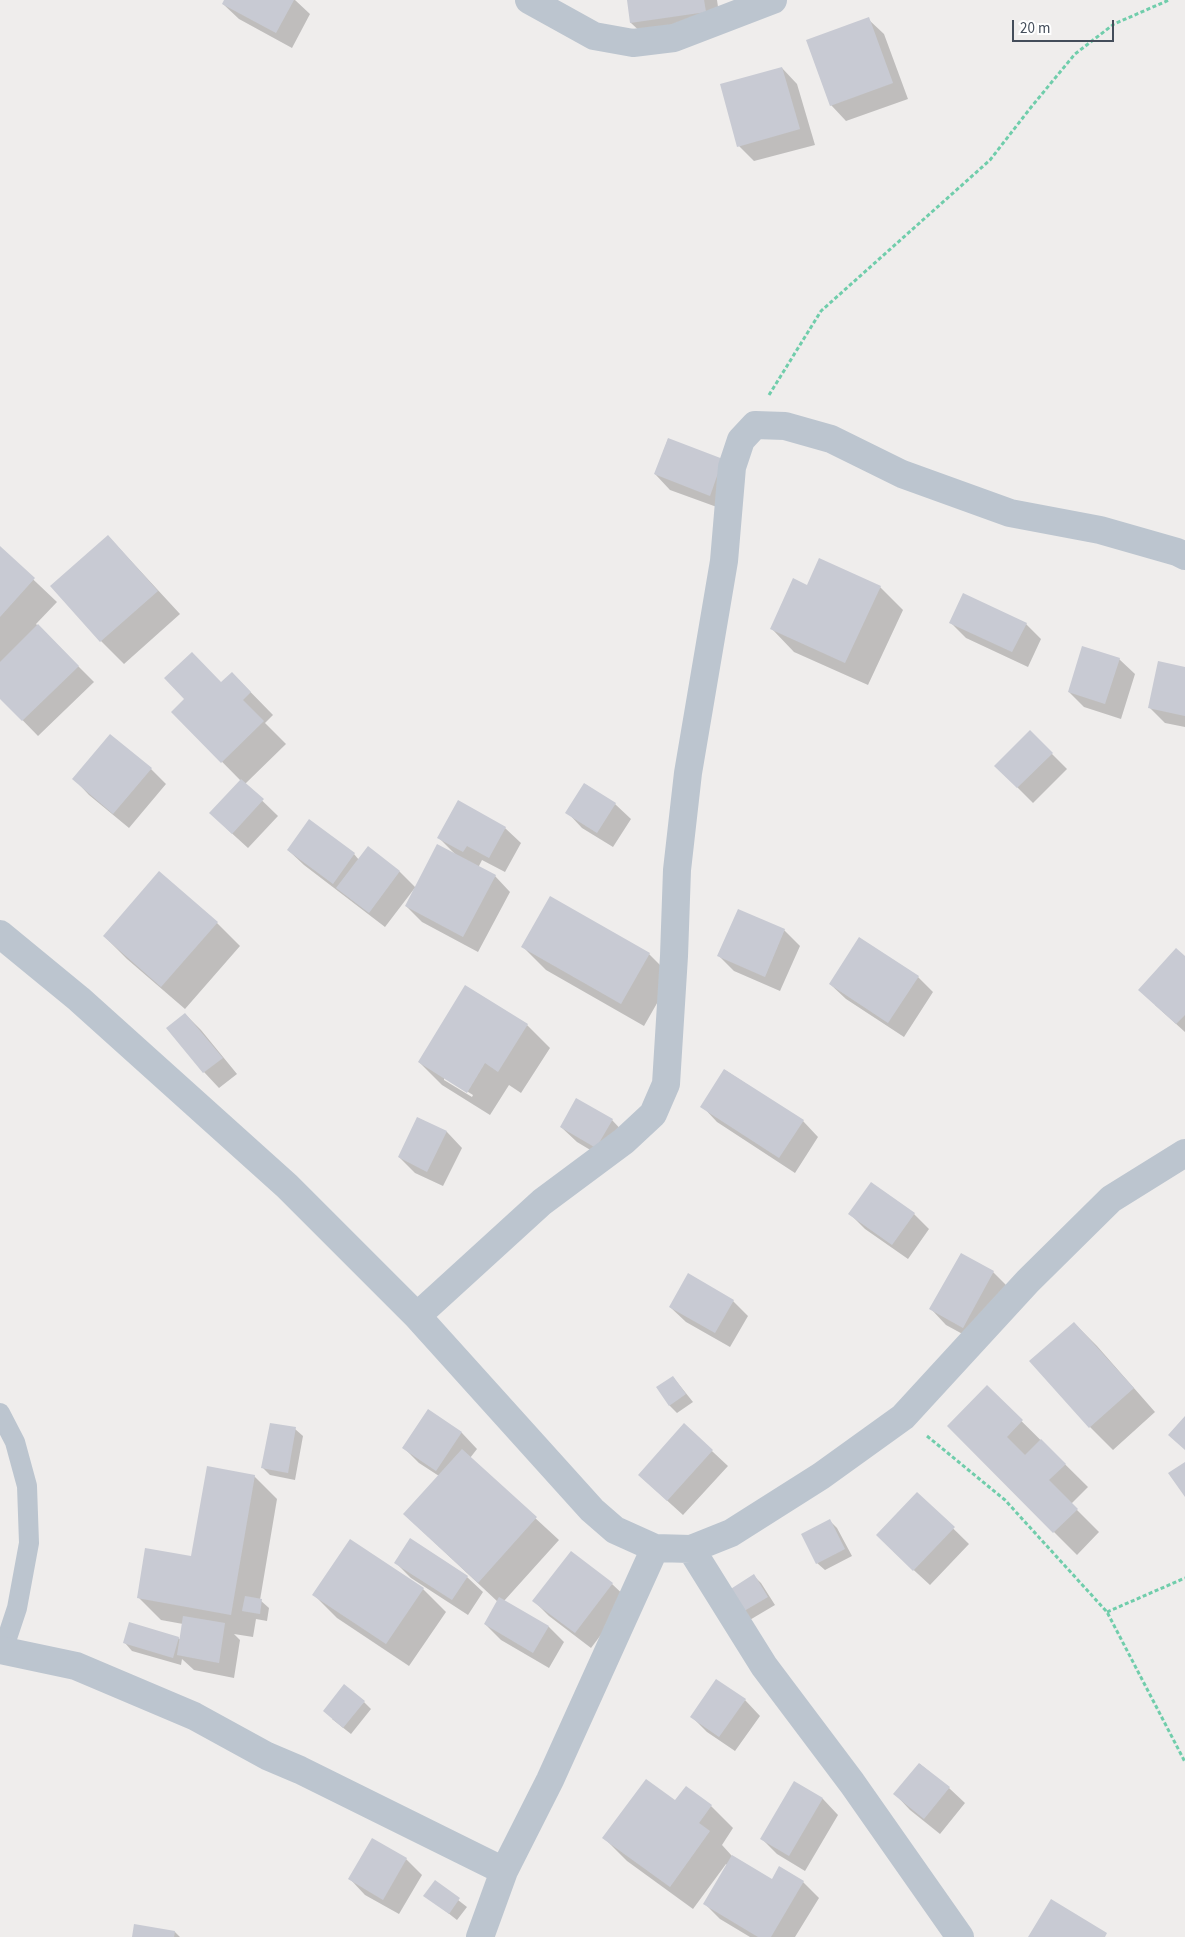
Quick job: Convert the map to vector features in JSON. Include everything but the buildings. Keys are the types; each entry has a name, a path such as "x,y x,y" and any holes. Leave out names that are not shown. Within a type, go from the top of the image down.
{"street":[{"path":"529,0 594,36 633,43 674,38 773,0"},
{"path":"417,1316 542,1202 624,1141 653,1114 666,1084 677,870 688,773 724,561 732,466 741,440 755,426 785,426 831,439 902,474 1010,513 1100,530 1185,556"},
{"path":"0,934 79,1000 287,1186 417,1316 592,1510 615,1530 656,1548 691,1549 731,1532 813,1481 903,1417 1028,1281 1111,1199 1181,1164"},
{"path":"480,1937 504,1871 550,1780 656,1548"},
{"path":"691,1549 764,1666 852,1783 960,1937"},
{"path":"1,1650 76,1666 194,1716 267,1756 300,1770 504,1871"}],"lane":[{"path":"0,1413 15,1442 27,1486 29,1543 17,1608 1,1650"}],"path":[{"path":"766,400 821,311 990,160 1075,54 1114,24 1169,0"},
{"path":"903,1417 1005,1500 1107,1612 1185,1762"},
{"path":"1107,1612 1185,1578"}]}
